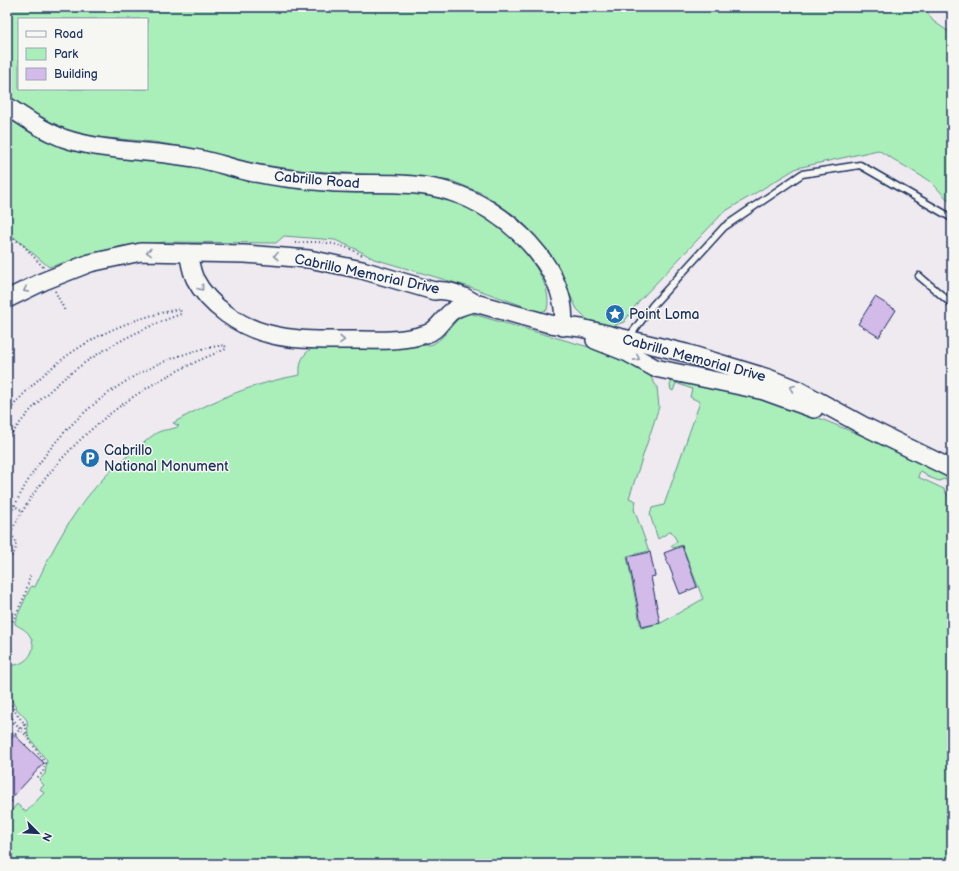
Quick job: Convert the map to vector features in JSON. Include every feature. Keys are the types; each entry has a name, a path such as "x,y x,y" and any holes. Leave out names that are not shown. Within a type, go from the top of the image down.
{"street":[{"name":"Cabrillo Road","path":"7,106 47,131 82,143 182,156 274,176 332,183 421,186 449,191 468,198 487,207 508,222 537,252 550,273 560,298 564,317 563,327"},
{"path":"7,299 44,280 90,264 141,252 188,252"},
{"name":"Cabrillo Memorial Drive","path":"476,303 462,306 452,311 435,330 427,334 395,339 303,339 268,334 230,316 208,297 194,278 188,252 309,259 362,270 434,290 444,290 476,303 563,327 628,354 655,368 764,390 831,416 864,426"},
{"path":"434,290 441,301 444,313 442,322"},
{"name":"Cabrillo Memorial Drive","path":"563,327 581,328 717,361 768,378 798,390 864,426 952,469"}],"lane":[{"path":"627,339 653,305 724,227 802,174 860,165 952,218"},
{"path":"920,276 952,304"}],"path":[{"path":"7,234 24,246 47,271"},
{"path":"52,284 65,311"},
{"path":"7,413 26,390 49,369 67,354 98,335 134,320 180,309 182,314 150,326 115,343 80,365 59,382 38,403 7,441"},
{"path":"7,524 14,506 37,466 56,441 78,419 111,392 143,372 186,354 225,345 226,349 190,363 165,376 113,410 68,452 32,497 10,533"},
{"path":"14,506 23,510"},
{"path":"7,532 10,533 15,539 16,547 14,554 7,560"},
{"path":"11,625 25,595 30,576"},
{"path":"7,698 18,716 25,724 27,736"},
{"path":"7,712 18,723 20,730 27,736 45,763 43,772 37,778"},
{"path":"7,743 25,724"},
{"path":"7,802 14,801"}],"green space":[{"path":"7,7 924,7 933,21 952,34 952,204 931,182 878,150 797,168 724,212 639,301 624,322 612,326 589,321 577,309 548,251 518,218 484,194 452,181 297,170 251,163 207,151 154,142 85,136 46,122 28,111 7,95"},
{"path":"7,117 44,140 61,146 97,154 171,161 279,184 315,190 348,193 407,193 436,197 457,203 471,209 491,221 511,237 528,256 546,288 548,300 547,310 540,312 473,288 374,259 335,240 284,236 276,243 166,242 122,246 49,267 7,231"},
{"path":"469,313 603,351 636,365 650,376 657,387 659,407 629,498 636,501 634,509 649,551 627,556 641,628 661,623 703,599 682,545 673,548 671,546 677,541 671,531 658,539 650,515 652,508 664,505 700,402 690,397 692,389 676,383 673,391 671,390 670,385 672,381 675,380 782,403 880,443 952,477 952,485 944,479 939,481 926,476 925,473 920,471 918,477 944,489 949,498 952,498 952,864 7,864 7,808 12,810 17,804 26,812 44,793 40,789 44,785 39,780 45,774 47,761 28,736 27,720 16,708 7,692 7,665 19,664 24,661 28,658 33,648 33,642 29,634 15,624 15,621 31,586 35,587 66,528 91,493 121,461 158,432 179,426 173,423 234,393 283,378 300,375 300,365 304,356 314,348 319,346 393,348 431,345 438,341 459,318"}],"building":[{"path":"875,297 896,310 879,337 858,324"},
{"path":"682,546 697,587 680,594 664,553"},
{"path":"650,552 655,576 651,577 660,623 642,627 628,557"},
{"path":"7,728 44,763 7,803"}],"place":[{"name":"Point Loma","path":"615,314"},
{"name":"Cabrillo National Monument","path":"90,458"}]}
